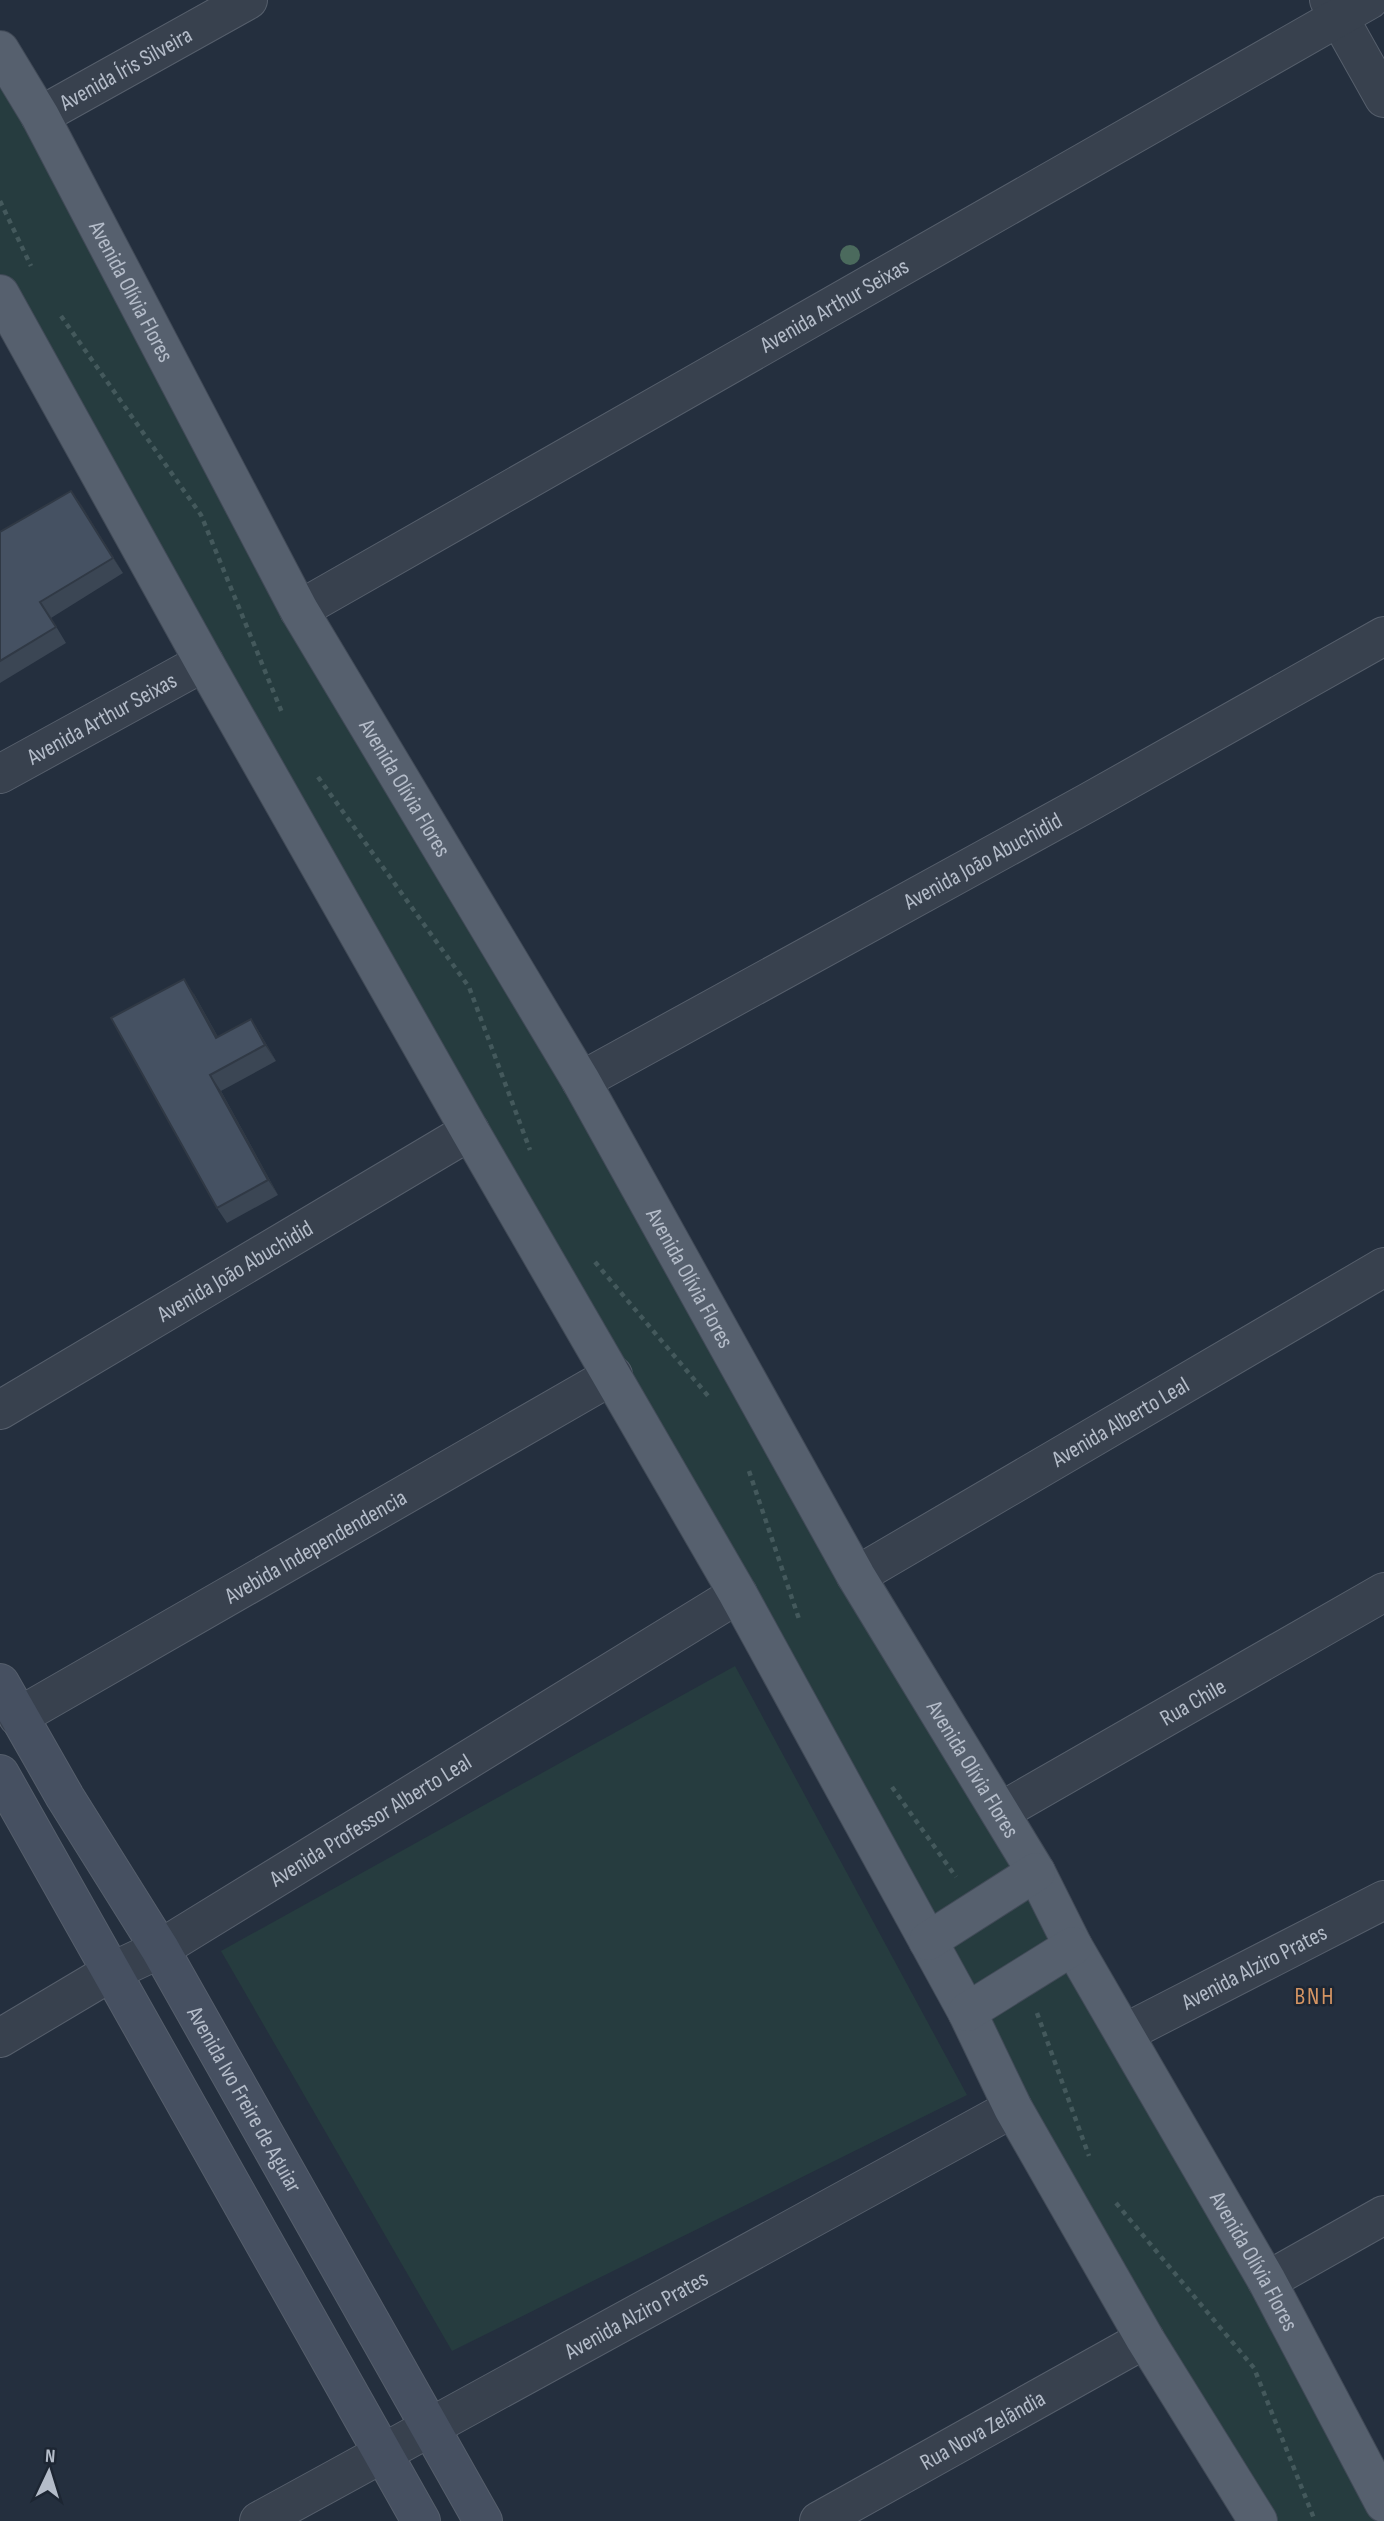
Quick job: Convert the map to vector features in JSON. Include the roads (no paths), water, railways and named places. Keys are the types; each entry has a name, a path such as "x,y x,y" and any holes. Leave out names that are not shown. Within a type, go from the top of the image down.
{"main road":[{"name":"Avenida Olívia Flores","path":"0,50 40,116 299,610 581,1082 856,1576 1036,1872 1073,1946 1267,2281 1384,2503"},
{"path":"0,295 470,1131 738,1594 967,2012 1013,2108 1145,2339 1258,2521"},
{"path":"928,1941 1036,1872"},
{"path":"967,2012 1073,1946"}],"street":[{"name":"Avenida Íris Silveira","path":"40,116 248,0"},
{"path":"1345,6 1384,98"},
{"name":"Avenida Arthur Seixas","path":"299,610 1345,6"},
{"name":"Avenida João Abuchidid","path":"581,1082 1053,822 1384,635"},
{"name":"Avenida Arthur Seixas","path":"0,774 204,662"},
{"name":"Avenida João Abuchidid","path":"0,1410 470,1131"},
{"name":"Avenida Alberto Leal","path":"856,1576 1384,1267"},
{"name":"Avebida Independendencia","path":"18,1717 612,1375"},
{"name":"Rua Chile","path":"1000,1812 1384,1591"},
{"name":"Avenida Professor Alberto Leal","path":"0,2038 111,1972 160,1949 738,1594"},
{"name":"Avenida Ivo Freire de Aguiar","path":"0,1683 18,1717 160,1949 483,2521"},
{"path":"0,1774 421,2521"},
{"name":"Avenida Alziro Prates","path":"1125,2033 1384,1900"},
{"name":"Avenida Alziro Prates","path":"259,2521 1013,2108"},
{"path":"1267,2281 1384,2215"},
{"name":"Rua Nova Zelândia","path":"819,2521 1145,2339"}],"district":[{"name":"BNH","path":"1315,1996"}]}
